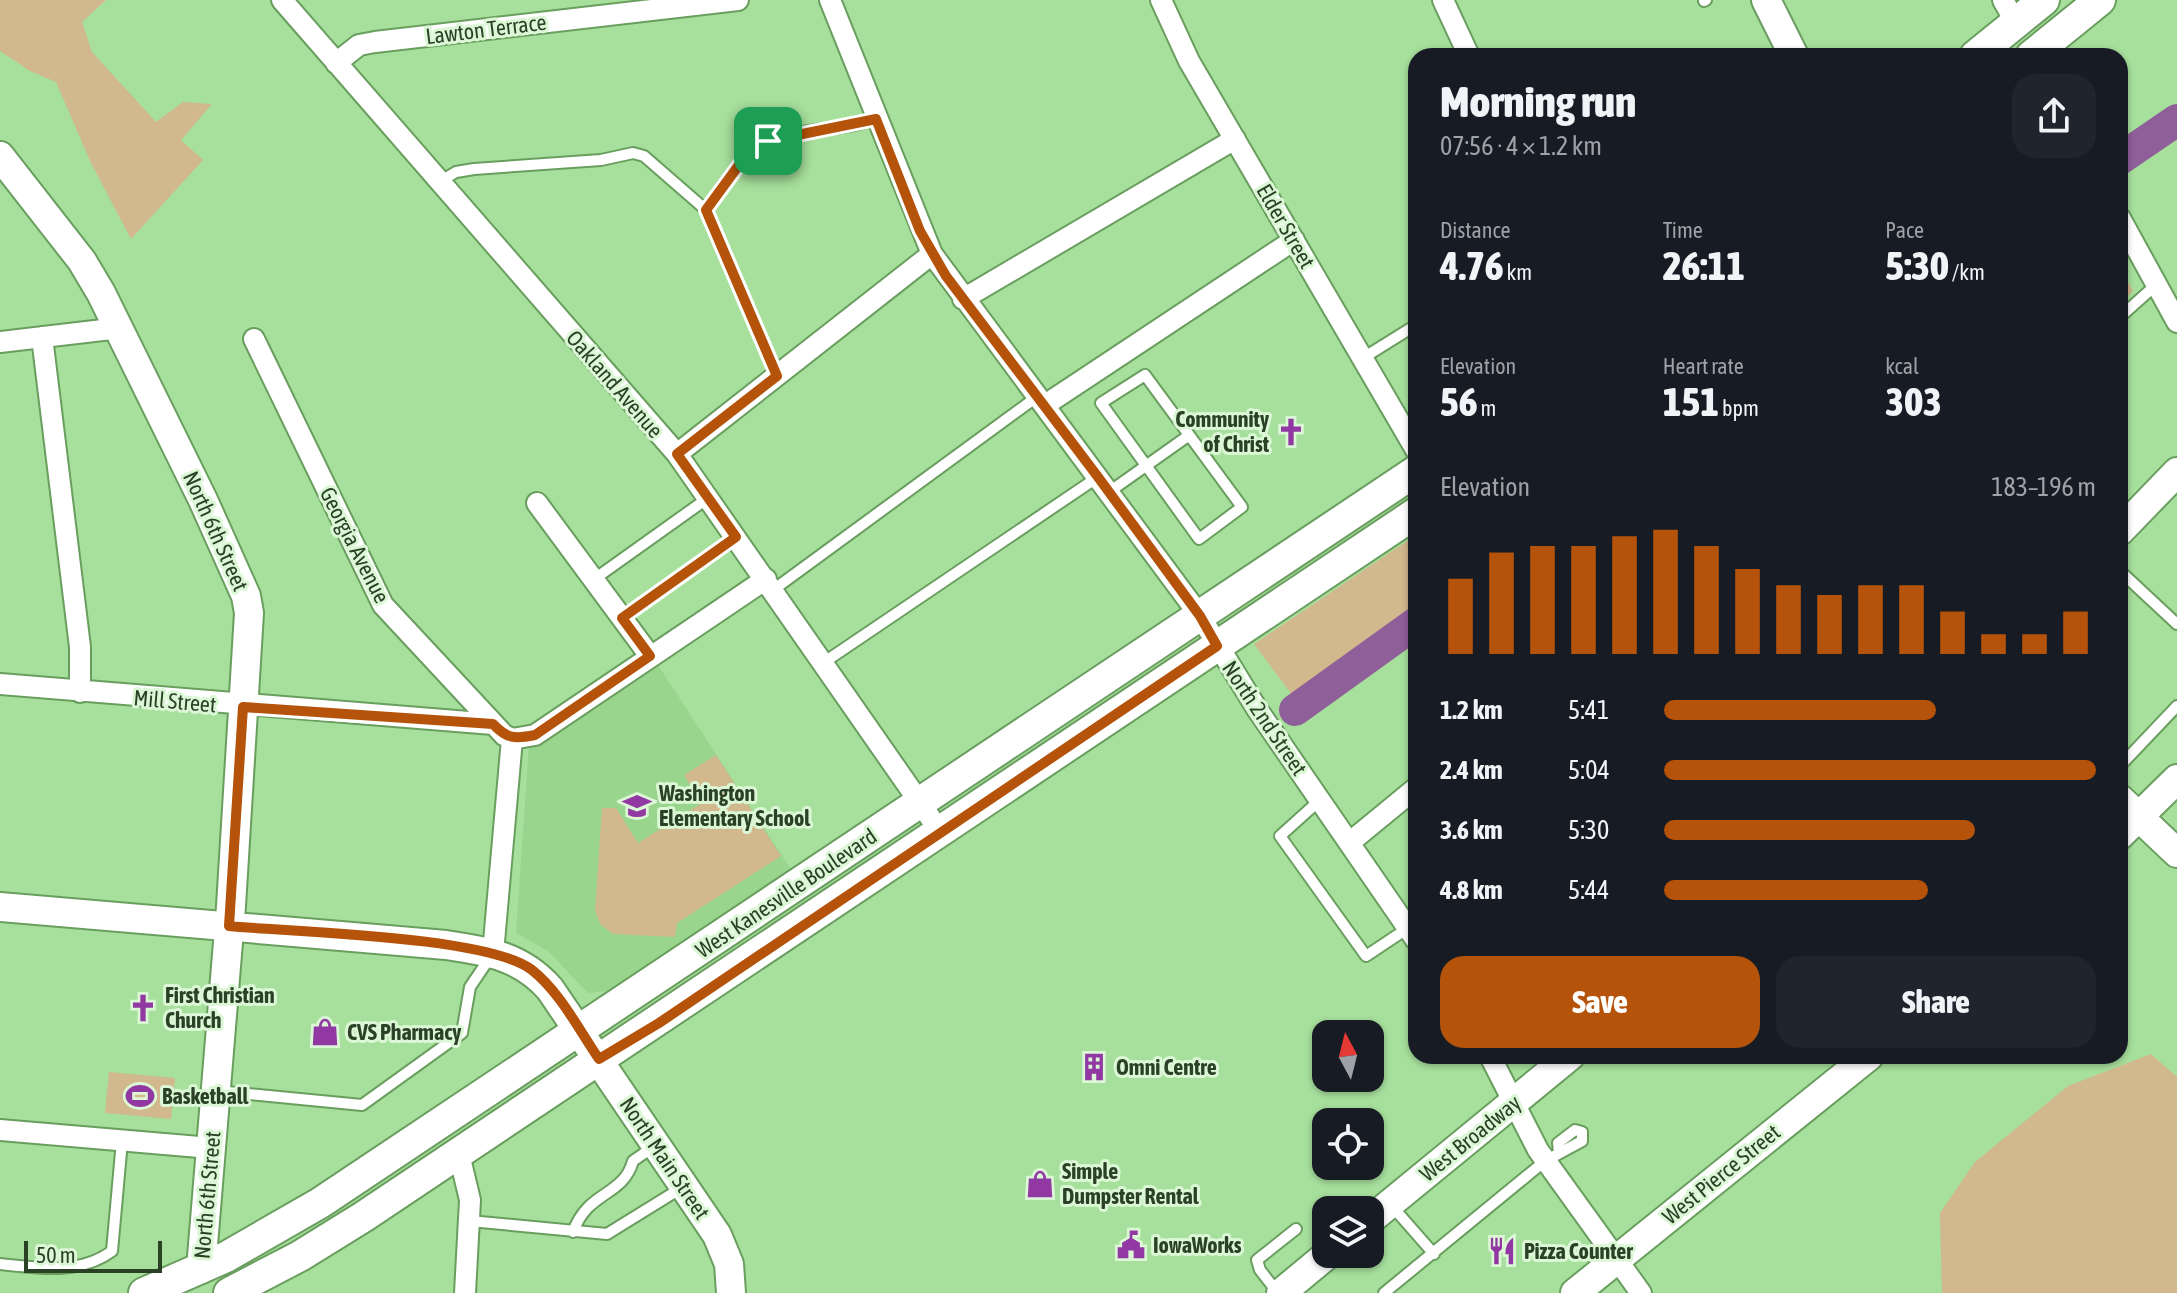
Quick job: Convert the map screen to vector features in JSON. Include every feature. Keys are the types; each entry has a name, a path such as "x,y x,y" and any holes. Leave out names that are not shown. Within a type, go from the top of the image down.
{"main road":[{"path":"1981,48 2010,12 2044,0"},
{"path":"2042,48 2100,0"},
{"name":"West Kanesville Boulevard","path":"144,1293 200,1281 1408,476"},
{"name":"West Kanesville Boulevard","path":"229,1293 300,1256 599,1059 659,1023 1408,518"}],"street":[{"name":"Oakland Avenue","path":"282,0 677,454 941,833"},
{"name":"Lawton Terrace","path":"336,63 359,45 375,42 738,0"},
{"name":"North 2nd Street","path":"830,0 932,254 1200,616 1217,646 1408,928"},
{"name":"Elder Street","path":"1161,0 1189,61 1408,436"},
{"path":"1443,0 1465,48"},
{"path":"1766,0 1790,48"},
{"path":"963,299 1235,139"},
{"name":"North 6th Street","path":"0,156 82,261 120,328 246,596 249,613 229,926 200,1281"},
{"path":"2128,232 2177,322"},
{"path":"1042,401 1294,240"},
{"path":"677,454 932,254"},
{"path":"0,342 120,328"},
{"path":"42,337 80,647 80,692"},
{"name":"Georgia Avenue","path":"254,339 383,605 475,700 493,724 512,739"},
{"path":"2128,523 2177,472"},
{"path":"537,503 650,656"},
{"path":"493,953 512,739 535,735 650,656 770,585"},
{"name":"Mill Street","path":"0,684 243,707 493,724"},
{"path":"2128,816 2177,779"},
{"path":"1349,843 1408,795"},
{"path":"2128,818 2177,853"},
{"name":"North Main Street","path":"0,907 446,945 493,953 534,971 657,1144 725,1251 731,1293"},
{"path":"1494,1064 1614,1259 1641,1293"},
{"name":"West Broadway","path":"1384,1209 1560,1064"},
{"name":"West Pierce Street","path":"1575,1293 1859,1064"},
{"path":"0,1130 211,1148"},
{"path":"459,1154 467,1176 470,1221 465,1293"},
{"path":"1281,1293 1312,1267"}],"lane":[{"path":"706,210 739,165 768,141 876,119"},
{"path":"439,182 456,172 474,169 601,160 633,153 655,162 680,190 706,210 777,376"},
{"path":"2128,310 2157,284"},
{"path":"1363,358 1408,330"},
{"path":"1145,375 1188,436 1242,507 1199,539 1101,403 1145,375"},
{"path":"770,585 1042,401"},
{"path":"823,663 1104,484 1145,466 1188,436"},
{"path":"593,580 708,498"},
{"path":"622,618 736,537"},
{"path":"2128,578 2177,624"},
{"path":"2128,758 2177,706"},
{"path":"1320,800 1280,836 1366,956 1408,936"},
{"path":"215,1090 362,1105 462,1033 470,987 493,953"},
{"path":"0,1264 44,1269 78,1266 112,1251 122,1141"},
{"path":"573,1232 581,1211 628,1178 633,1161 657,1144"},
{"path":"1384,1293 1552,1156"},
{"path":"470,1221 607,1234 685,1186"},
{"path":"1384,1215 1434,1254"},
{"path":"1281,1293 1260,1270 1257,1260 1296,1229"}],"shaded area":[{"path":"0,0 106,0 82,22 92,52 156,122 183,102 212,104 181,140 203,160 131,239 91,163 56,82 30,71 0,51"},
{"path":"1408,540 1408,638 1307,715 1254,644"},
{"name":"Washington Elementary School","path":"658,665 792,871 607,991 588,993 548,951 516,933 529,745"},
{"path":"716,755 781,856 677,923 675,937 613,934 600,924 595,911 602,808 616,808 638,843 702,803 684,775"},
{"path":"2151,1054 2177,1077 2177,1293 1942,1293 1940,1213 1975,1162 2068,1086"},
{"name":"Basketball","path":"109,1072 175,1078 171,1119 105,1113"}],"waterway":[{"path":"2128,154 2177,120"},
{"path":"1295,710 1408,629"}],"place":[{"name":"Community of Christ","path":"1291,432"},
{"name":"Washington Elementary School","path":"637,806"},
{"name":"First Christian Church","path":"143,1008"},
{"name":"CVS Pharmacy","path":"325,1032"},
{"name":"Omni Centre","path":"1094,1067"},
{"name":"Basketball","path":"140,1096"},
{"name":"Simple Dumpster Rental","path":"1040,1184"},
{"name":"IowaWorks","path":"1131,1245"},
{"name":"Pizza Counter","path":"1502,1251"}],"route":[{"path":"876,119 920,231 946,276 1200,616 1217,646 659,1023 599,1059 534,971 502,955 446,945 229,926 243,707 493,724 512,739 535,735 650,656 622,618 736,537 677,454 777,376 769,364 706,210 739,165 768,141 781,136 859,126 876,119"}]}
